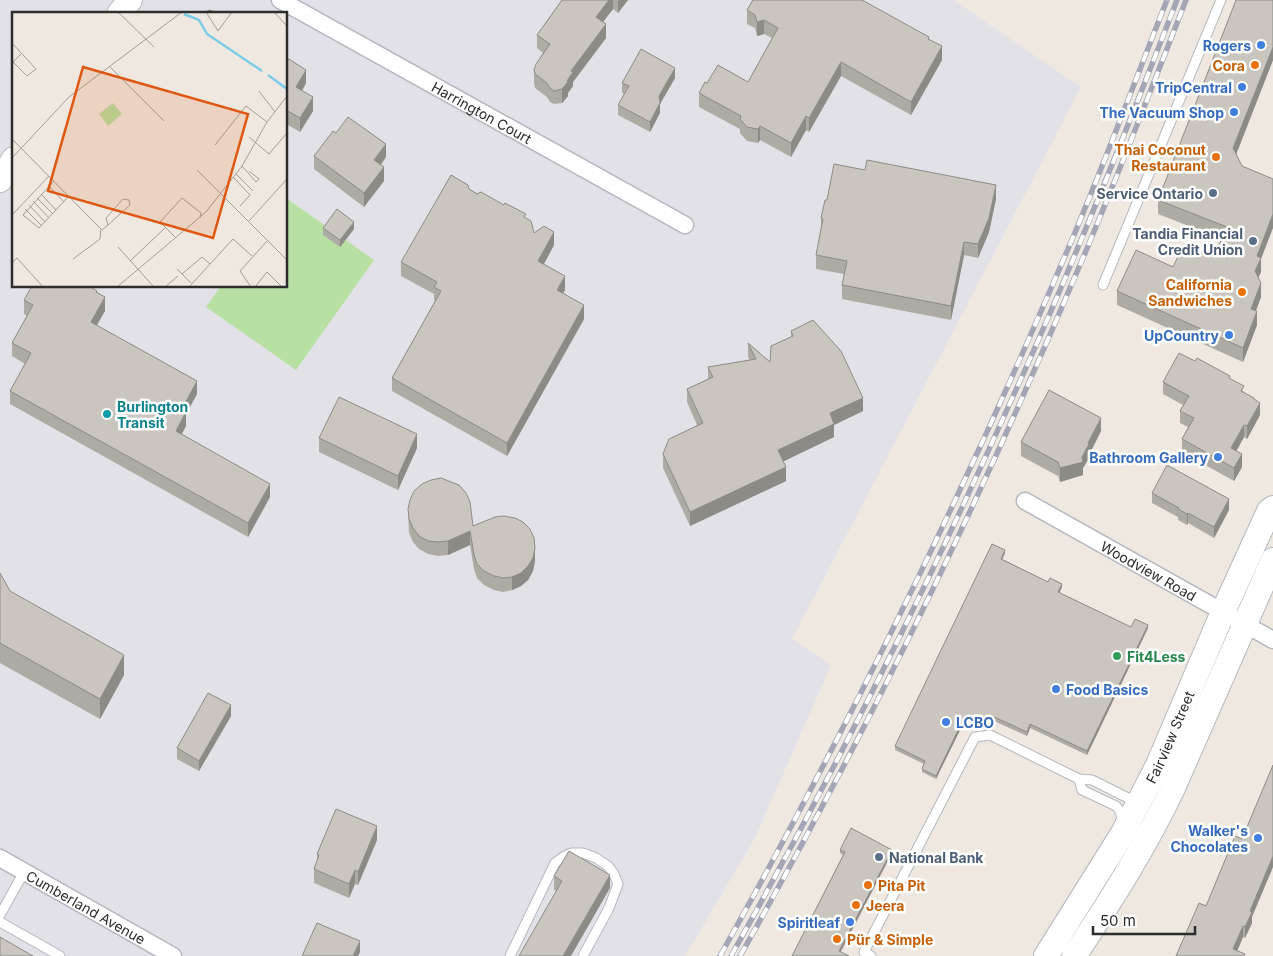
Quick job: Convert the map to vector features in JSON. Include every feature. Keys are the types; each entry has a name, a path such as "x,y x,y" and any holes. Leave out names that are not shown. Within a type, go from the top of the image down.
{"main road":[{"path":"121,12 130,0"},
{"path":"0,180 12,162"},
{"name":"Fairview Street","path":"1074,956 1113,898 1158,765 1223,612 1269,511 1273,508"},
{"name":"Fairview Street","path":"1046,956 1137,826 1159,817 1273,560"}],"street":[{"name":"Harrington Court","path":"280,0 685,226"},
{"name":"Woodview Road","path":"1025,501 1273,640"},
{"name":"Cumberland Avenue","path":"0,858 166,954"}],"lane":[{"path":"1103,285 1221,0"},
{"path":"871,956 864,952 974,737 990,735 1079,779 1092,780 1137,826"},
{"path":"1079,779 1082,790 1116,806 1122,816 1137,826"},
{"path":"510,956 555,863 571,853 583,853 596,858 608,866 618,884 609,908 583,956"},
{"path":"0,916 24,872"},
{"path":"0,922 60,956"}],"shaded area":[{"path":"0,0 953,0 1081,87 792,639 831,665 754,840 685,956 0,956"}],"green space":[{"path":"288,199 374,260 296,370 206,307 220,288 288,288"}],"building":[{"path":"562,0 609,0 596,17 606,24 571,71 573,72 568,82 562,89 554,91 535,74 536,64 550,44 537,35"},
{"path":"753,0 862,0 942,46 911,102 841,62 809,118 806,116 791,143 760,126 758,129 747,127 740,119 741,116 699,93 718,65 748,82 778,28 764,20 757,22 755,15 747,10"},
{"path":"1236,0 1273,0 1273,47 1233,148 1242,166 1273,179 1273,214 1257,256 1261,258 1255,271 1261,283 1251,309 1257,311 1243,348 1117,291 1136,250 1173,267 1181,250 1199,258 1205,246 1216,251 1227,227 1158,200"},
{"path":"641,49 675,68 659,96 660,103 650,122 618,105 629,86 622,83"},
{"path":"289,59 306,70 296,87 313,97 300,118 288,111"},
{"path":"348,117 386,144 374,160 384,167 364,193 314,156 333,131 336,133"},
{"path":"867,160 996,185 989,218 978,244 964,242 951,306 842,285 847,261 816,255 823,219 821,218 825,200 827,200 834,164 865,170"},
{"path":"451,175 468,185 469,189 477,194 481,192 504,205 505,203 526,214 524,217 531,221 534,233 544,226 554,232 538,261 565,276 557,290 584,305 507,443 392,378 441,291 434,287 437,282 401,262"},
{"path":"337,209 354,222 340,240 323,228"},
{"name":"Burlington Transit","path":"31,288 92,288 105,297 91,322 197,381 182,409 186,412 176,431 270,484 248,523 10,391 31,353 12,343 33,305 24,300"},
{"path":"813,320 841,351 863,398 830,413 834,424 778,450 786,467 690,512 663,454 669,439 703,423 687,389 713,377 708,367 756,359 748,343 770,362 771,346 793,336 791,331"},
{"path":"1179,353 1195,361 1197,358 1230,376 1229,378 1244,386 1241,391 1260,403 1247,426 1244,425 1231,448 1242,454 1234,468 1182,439 1194,418 1180,411 1189,396 1163,382"},
{"path":"1049,390 1101,418 1082,457 1083,462 1060,468 1058,462 1021,442"},
{"path":"339,397 417,434 398,476 319,438"},
{"path":"1167,465 1229,499 1214,527 1187,514 1152,493"},
{"path":"441,478 459,485 466,493 470,502 473,526 495,517 504,516 523,522 530,529 534,538 533,558 521,573 503,578 484,571 477,564 470,531 448,541 438,542 428,541 419,536 409,519 408,509 410,500 414,491 422,484"},
{"path":"992,544 1005,550 1001,559 1048,582 1050,578 1062,584 1058,592 1131,627 1135,619 1148,625 1087,751 1030,724 1027,732 992,716 963,720 936,776 922,769 925,761 895,746"},
{"path":"0,573 10,591 124,655 100,699 0,643"},
{"path":"208,693 231,705 199,761 177,748"},
{"path":"1273,765 1273,856 1250,911 1252,912 1245,927 1243,926 1233,949 1245,954 1244,956 1176,956 1199,903 1206,906 1235,836 1242,839"},
{"path":"336,809 377,826 358,872 355,870 349,884 314,869 319,855 317,854"},
{"path":"851,828 892,850 839,951 849,956 792,956 845,852 840,850"},
{"path":"569,851 610,875 563,956 519,956 562,881 554,876"},
{"path":"317,923 360,941 353,956 302,956"},
{"path":"0,937 33,956 0,956"}],"railway":[{"path":"720,956 861,693 949,514 1071,242 1167,0"},
{"path":"731,956 807,818 915,607 949,535 1037,344 1079,246 1177,0"},
{"path":"740,956 835,783 880,695 1009,427 1088,246 1186,0"}],"place":[{"name":"Rogers","path":"1261,45"},
{"name":"Cora","path":"1255,65"},
{"name":"TripCentral","path":"1242,87"},
{"name":"The Vacuum Shop","path":"1234,112"},
{"name":"Thai Coconut Restaurant","path":"1216,157"},
{"name":"Service Ontario","path":"1213,193"},
{"name":"Tandia Financial Credit Union","path":"1253,241"},
{"name":"California Sandwiches","path":"1242,292"},
{"name":"UpCountry","path":"1229,335"},
{"name":"Burlington Transit","path":"107,414"},
{"name":"Bathroom Gallery","path":"1218,457"},
{"name":"Fit4Less","path":"1117,656"},
{"name":"Food Basics","path":"1056,689"},
{"name":"LCBO","path":"946,722"},
{"name":"Walker's Chocolates","path":"1258,838"},
{"name":"National Bank","path":"879,857"},
{"name":"Pita Pit","path":"868,885"},
{"name":"Jeera","path":"856,905"},
{"name":"Spiritleaf","path":"850,922"},
{"name":"Pür & Simple","path":"837,939"}]}
